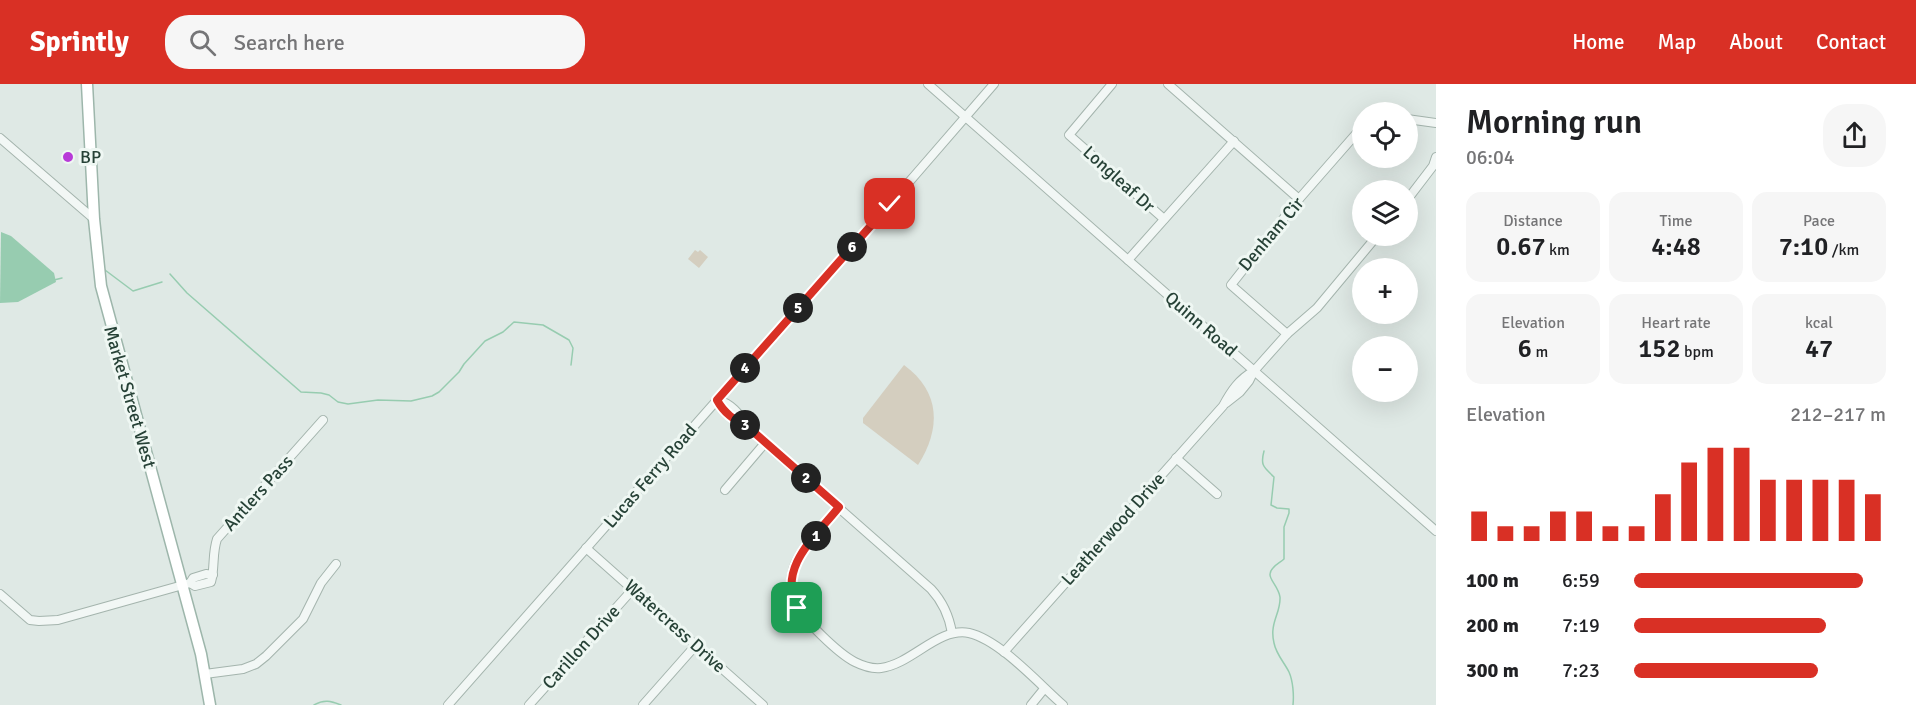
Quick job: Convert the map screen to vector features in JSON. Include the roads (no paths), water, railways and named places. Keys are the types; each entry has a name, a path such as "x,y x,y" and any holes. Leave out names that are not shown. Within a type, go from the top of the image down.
{"main road":[{"name":"Market Street West","path":"87,84 98,273 106,312 186,584 210,705"}],"street":[{"name":"Quinn Road","path":"928,84 1436,531"},
{"name":"Lucas Ferry Road","path":"448,705 993,84"},
{"name":"Longleaf Dr","path":"1112,84 1069,135 1164,219"},
{"path":"1168,84 1299,199"},
{"path":"1418,121 1436,123"},
{"path":"0,138 94,219"},
{"name":"Denham Cir","path":"1287,334 1231,285 1299,199 1352,138"},
{"path":"1128,260 1234,141"},
{"path":"1418,186 1433,166 1436,157"},
{"path":"1254,371 1287,334 1317,308 1369,246"},
{"name":"Leatherwood Drive","path":"1004,652 1222,406 1244,376 1254,371"},
{"path":"717,400 727,414 748,427 935,594 947,610 952,633"},
{"name":"Antlers Pass","path":"0,594 30,620 58,620 186,584 193,578 206,574 213,575 215,569 212,553 217,539 323,420"},
{"path":"725,490 765,443"},
{"path":"1176,458 1217,494"},
{"path":"839,507 799,556 792,575 791,589 794,602 810,623 849,658 873,668 893,665 952,633 966,633 985,638 1004,652 1063,705"},
{"name":"Watercress Drive","path":"586,548 761,704"},
{"path":"205,674 243,669 256,664 266,656 303,619 321,583 336,564"},
{"name":"Carillon Drive","path":"529,705 633,589"},
{"path":"643,705 696,645"},
{"path":"1031,705 1044,689"}],"waterway":[{"path":"105,270 133,291 162,282"},
{"path":"170,274 187,293 301,392 329,395 338,402 348,404 378,400 411,401 432,396 459,372 485,341 503,332 514,322 543,325 569,340 573,348 571,365"},
{"path":"54,280 62,278"},
{"path":"1264,451 1262,460 1264,466 1274,477 1271,505 1289,509 1284,527 1284,559 1274,567 1270,574 1280,597 1273,630 1274,643 1290,676 1293,705"},
{"path":"314,705 328,701 341,705"}],"place":[{"name":"BP","path":"68,157"}]}
